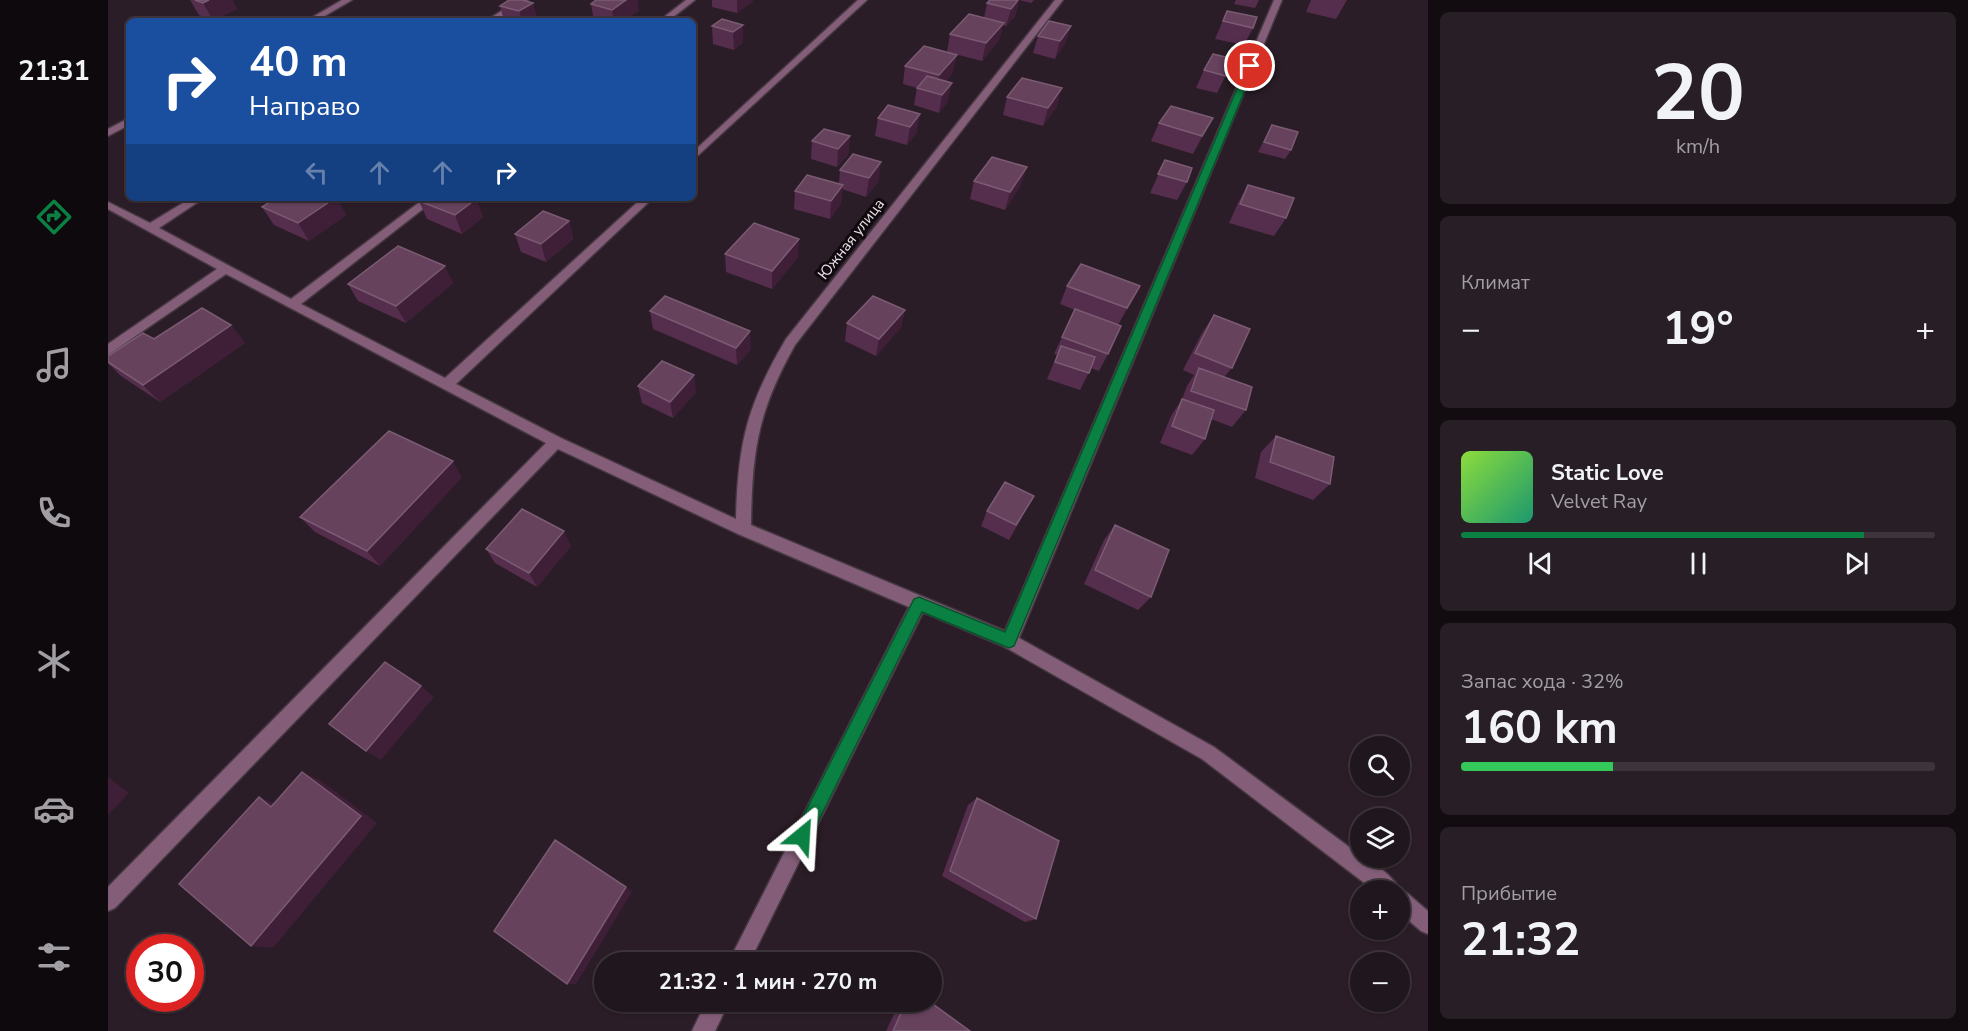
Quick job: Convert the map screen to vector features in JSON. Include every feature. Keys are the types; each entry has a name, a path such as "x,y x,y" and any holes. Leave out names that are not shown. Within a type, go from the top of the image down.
{"street":[{"path":"315,18 348,0"},
{"path":"494,18 524,0"},
{"path":"667,18 691,0"},
{"path":"696,154 862,0"},
{"name":"Южная улица","path":"743,529 744,470 754,418 789,342 1059,0"},
{"path":"1009,641 1278,0"},
{"path":"108,133 126,123"},
{"path":"152,227 194,201"},
{"path":"292,305 428,201"},
{"path":"447,384 645,201"},
{"path":"108,205 292,305 556,442 743,529 1009,641 1208,753 1377,880"},
{"path":"108,350 226,268"},
{"path":"108,901 556,442"},
{"path":"744,952 919,604"},
{"path":"1410,909 1428,924"},
{"path":"704,1031 713,1012"}],"building":[{"path":"509,0 533,3 519,11 500,6"},
{"path":"596,0 626,0 612,10 591,4"},
{"path":"990,0 1018,0 1011,9 987,3"},
{"path":"1227,11 1257,17 1253,28 1223,21"},
{"path":"969,14 1004,23 986,43 950,34"},
{"path":"722,19 743,25 733,32 712,26"},
{"path":"1049,21 1071,26 1060,41 1038,36"},
{"path":"924,46 957,55 939,75 905,66"},
{"path":"1213,54 1234,59 1226,76 1204,70"},
{"path":"927,76 952,83 942,95 917,88"},
{"path":"1022,78 1062,88 1048,108 1007,97"},
{"path":"888,105 920,114 910,127 878,118"},
{"path":"1171,106 1213,118 1202,136 1159,123"},
{"path":"1272,125 1298,132 1291,150 1264,142"},
{"path":"824,129 850,136 838,149 812,141"},
{"path":"853,154 881,162 869,178 840,170"},
{"path":"992,157 1027,167 1010,192 974,181"},
{"path":"1165,160 1192,168 1187,182 1158,174"},
{"path":"807,175 843,185 831,201 795,191"},
{"path":"1248,185 1294,198 1286,218 1240,204"},
{"path":"271,201 331,201 298,223 262,207"},
{"path":"419,201 473,201 455,215"},
{"path":"543,211 569,221 541,244 515,234"},
{"path":"754,223 799,239 772,271 725,254"},
{"path":"398,246 445,266 396,306 348,284"},
{"path":"1081,264 1140,286 1127,308 1067,286"},
{"path":"665,296 750,331 736,348 650,311"},
{"path":"873,296 905,310 879,339 847,323"},
{"path":"202,308 231,325 143,385 108,362 108,356 143,333 154,339"},
{"path":"1075,309 1121,326 1108,354 1062,337"},
{"path":"1214,315 1250,329 1232,368 1195,353"},
{"path":"1061,346 1095,357 1089,373 1055,362"},
{"path":"662,361 694,375 670,402 638,386"},
{"path":"1199,368 1252,387 1246,410 1191,391"},
{"path":"1182,399 1214,410 1205,439 1172,426"},
{"path":"389,431 453,461 367,551 300,517"},
{"path":"1276,436 1334,457 1330,484 1270,462"},
{"path":"1005,482 1034,496 1016,525 987,511"},
{"path":"522,509 564,531 529,573 486,549"},
{"path":"1115,525 1169,550 1151,597 1095,570"},
{"path":"385,662 421,686 366,751 329,724"},
{"path":"302,772 361,816 251,946 179,884 259,797 271,807"},
{"path":"977,798 1059,841 1036,919 950,871"},
{"path":"555,840 626,887 567,984 494,931"},
{"path":"942,1011 970,1031 893,1031 902,1012"}],"route":[{"path":"802,836 919,604 1009,641 1250,66"}]}
